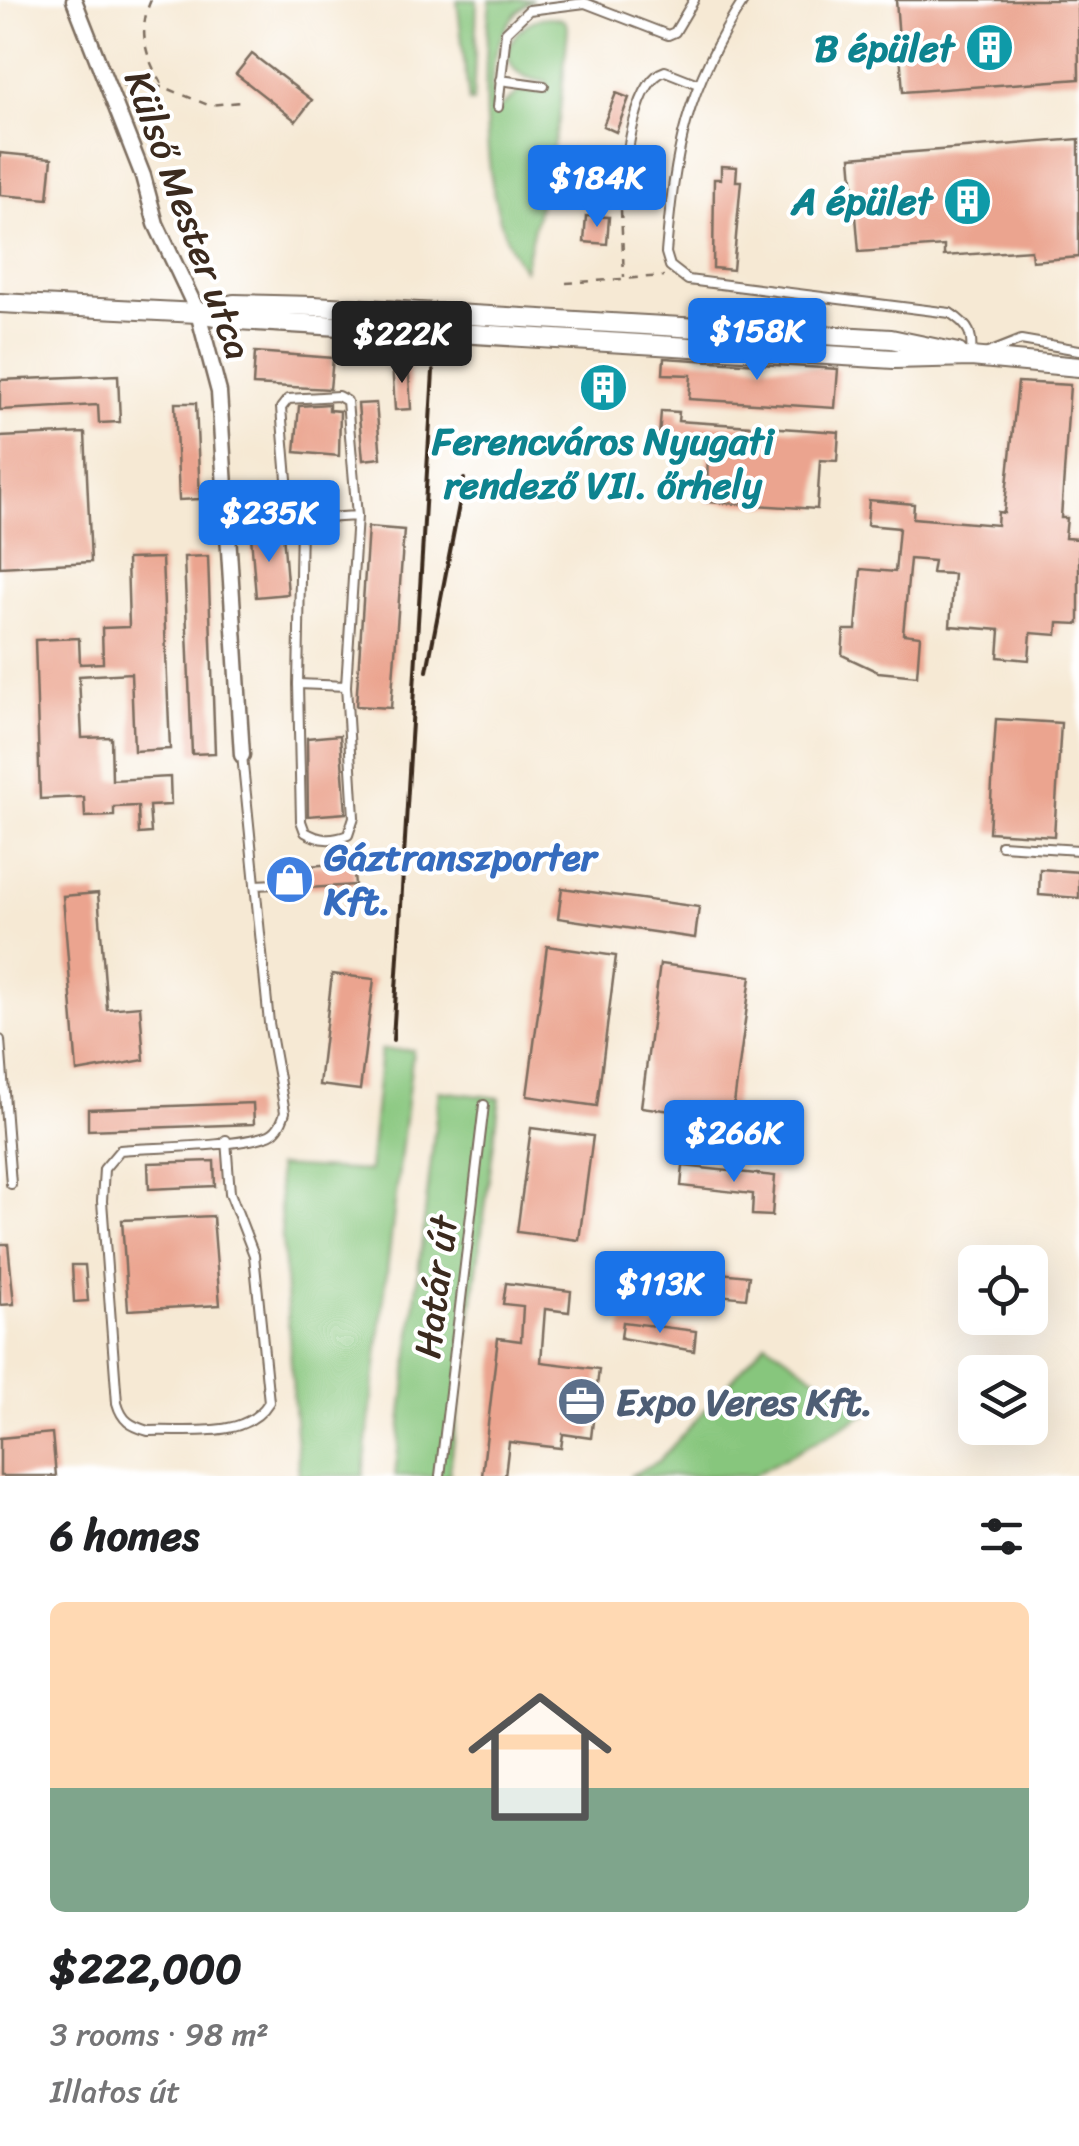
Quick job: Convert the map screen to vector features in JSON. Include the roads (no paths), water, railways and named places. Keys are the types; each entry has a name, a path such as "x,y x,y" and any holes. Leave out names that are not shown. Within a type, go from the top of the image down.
{"street":[{"name":"Külső Mester utca","path":"74,0 105,86 128,135 156,224 198,313 218,392 242,755"},
{"path":"0,303 1079,367"}],"lane":[{"path":"498,108 506,32 519,16 542,6 598,3 668,35 676,32 694,0"},
{"path":"744,0 698,84 674,159 666,253 679,276 950,313 968,324 974,358 1002,344 1021,340 1079,350"},
{"path":"620,199 629,136 650,82 665,71 698,84"},
{"path":"500,80 544,86"},
{"path":"338,396 350,411 356,516 346,686 354,817 348,835 336,840 316,839 305,832 301,820 301,522 288,491 283,402 338,396"},
{"path":"225,493 288,491"},
{"path":"227,524 356,516"},
{"path":"298,684 346,686"},
{"path":"226,1140 230,1192 254,1255 269,1402 262,1414 240,1427 148,1431 134,1427 120,1414 116,1403 102,1201 104,1169 120,1150 265,1136 281,1124 285,1112 269,1022 242,755"},
{"path":"1000,844 1079,850"},
{"path":"256,885 298,882"},
{"path":"0,1040 11,1184"},
{"name":"Határ út","path":"440,1476 484,1105"}],"railway":[{"path":"393,1040 433,371"},
{"path":"427,671 464,479"}],"place":[{"name":"B épület","path":"989,48"},
{"name":"A épület","path":"967,201"},
{"name":"Ferencváros Nyugati rendező VII. őrhely","path":"603,387"},
{"name":"Gáztranszporter Kft.","path":"289,879"},
{"name":"Expo Veres Kft.","path":"581,1402"}]}
